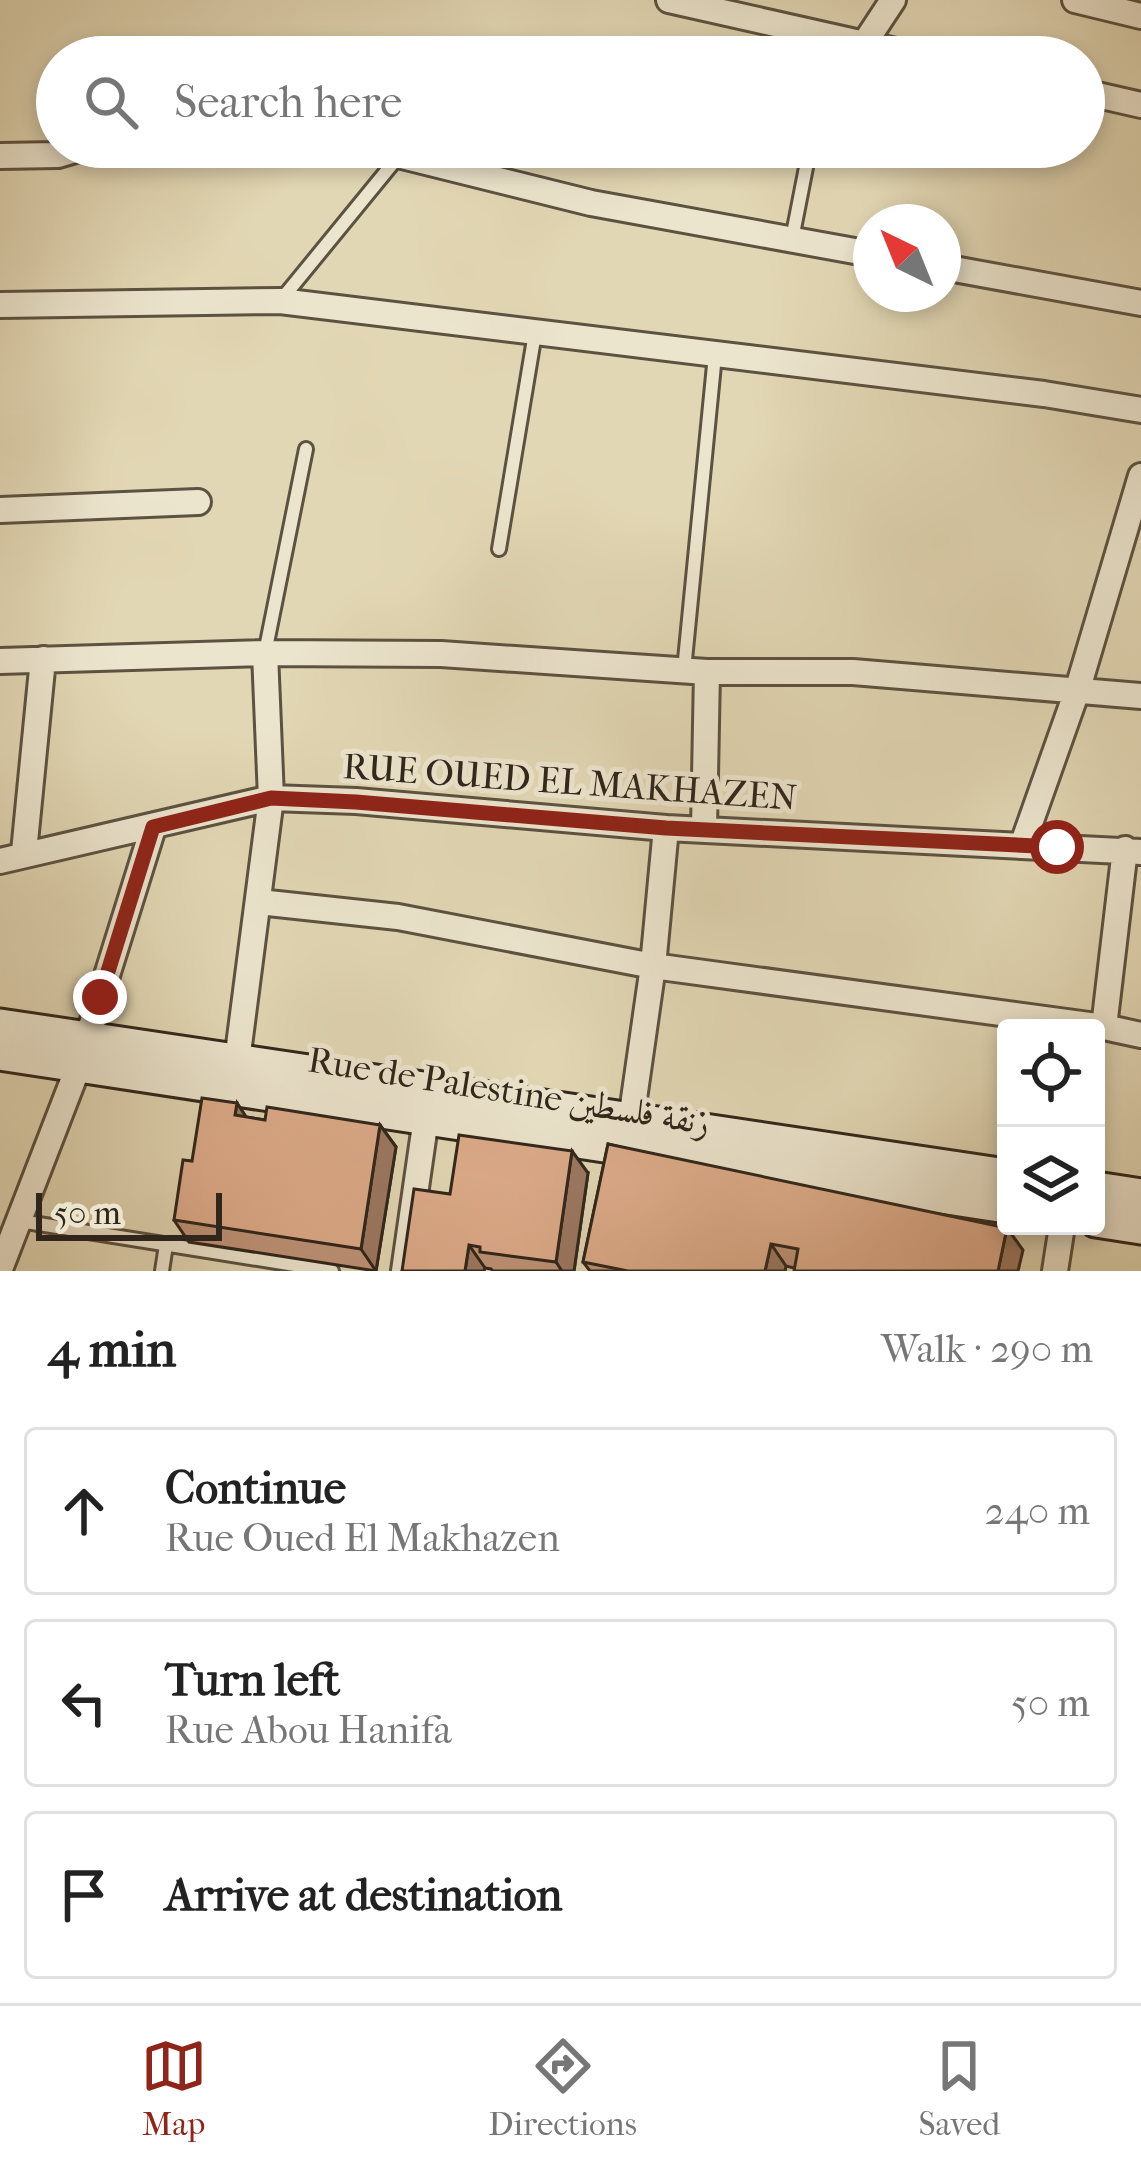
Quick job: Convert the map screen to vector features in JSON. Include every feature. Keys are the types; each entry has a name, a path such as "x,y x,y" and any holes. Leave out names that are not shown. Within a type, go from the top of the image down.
{"street":[{"path":"669,0 792,36"},
{"path":"869,36 892,0"},
{"path":"1075,0 1141,16"},
{"path":"1105,97 1141,105"},
{"path":"0,156 36,155"},
{"path":"445,168 591,202 853,251"},
{"path":"961,270 1141,303"},
{"path":"0,305 280,301 1044,394 1141,410"},
{"path":"1022,846 1078,688 1141,476"},
{"path":"0,510 198,502"},
{"path":"237,1061 271,798 265,653"},
{"path":"0,662 265,653 441,654 696,671 854,672 1141,696"},
{"path":"12,856 43,658"},
{"path":"696,671 704,830"},
{"name":"RUE OUED EL MAKHAZEN","path":"12,856 271,798 666,828 1133,850"},
{"path":"0,1269 83,1052 153,827"},
{"path":"631,1120 666,828"},
{"path":"1105,1022 1133,850"},
{"path":"259,902 398,917 653,966 1039,1019"},
{"name":"Rue de Palestine زنقة فلسطين","path":"0,1026 83,1052 428,1104 997,1204"},
{"path":"1105,1028 1141,1035"},
{"name":"Rue de Palestine زنقة فلسطين","path":"0,1053 83,1052 237,1061 428,1104 631,1120 997,1175"},
{"path":"404,1271 428,1104"},
{"path":"1105,1190 1141,1196"},
{"path":"1105,1221 1141,1227"},
{"path":"1055,1271 1061,1235"}],"lane":[{"path":"280,301 389,168"},
{"path":"792,239 806,168"},
{"path":"499,549 535,333"},
{"path":"696,671 715,355"},
{"path":"265,653 306,449"},
{"path":"19,1221 332,1271"},
{"path":"162,1271 166,1245"}],"building":[{"path":"202,1098 237,1103 235,1115 265,1120 267,1107 380,1125 361,1249 174,1220 183,1160 192,1161"},
{"path":"459,1135 572,1151 556,1262 480,1252 480,1247 469,1245 465,1271 402,1271 414,1189 450,1194"},
{"path":"608,1144 997,1226 997,1235 1006,1235 998,1271 794,1271 798,1249 771,1244 765,1271 628,1271 583,1262"}],"route":[{"path":"100,997 153,827 271,798 666,828 1057,847"}]}
